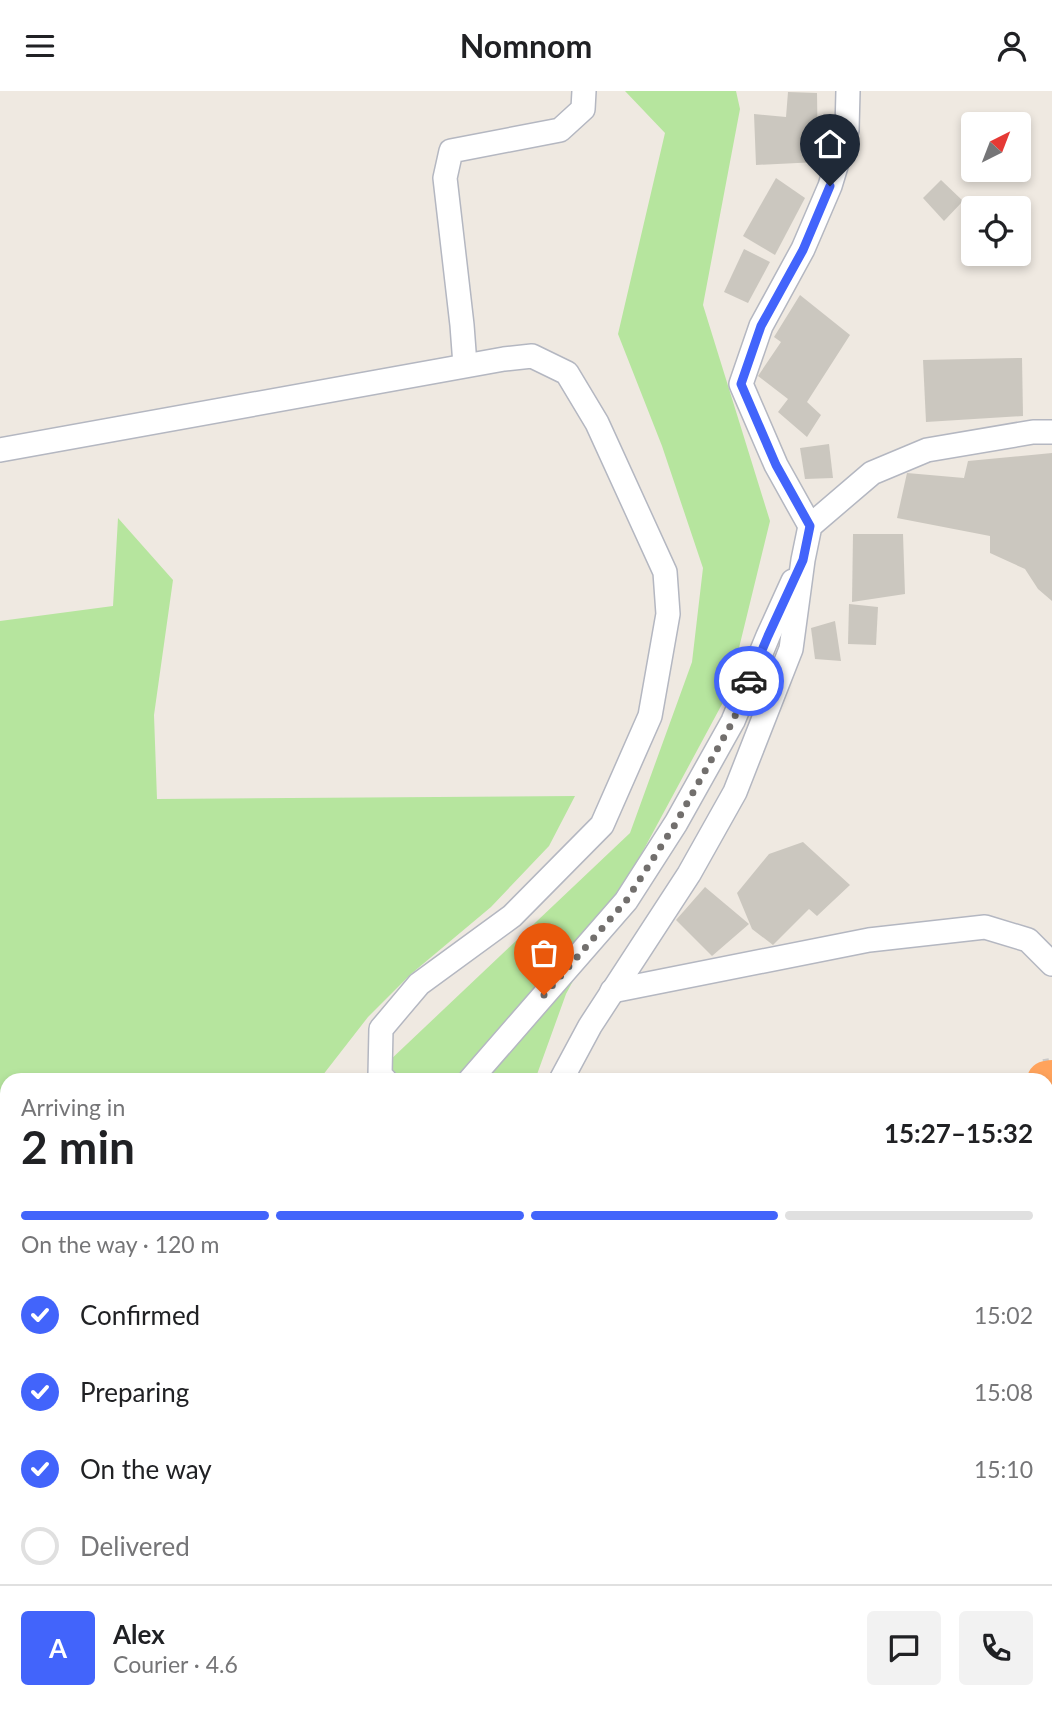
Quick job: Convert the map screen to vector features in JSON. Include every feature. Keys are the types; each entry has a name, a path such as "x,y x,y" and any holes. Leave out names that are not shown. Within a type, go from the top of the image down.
{"street":[{"path":"465,365 445,178 451,151 560,130 583,109 584,91"},
{"path":"810,526 776,465 741,384 761,326 803,250 830,186 847,130 848,91"},
{"path":"0,450 532,355 567,373 597,423 665,572 668,614 650,716 602,825 512,916 419,984 381,1030 380,1073"},
{"path":"565,1073 590,1026 689,874 735,792 790,649 810,526 872,473 927,450 1032,432 1052,432"},
{"path":"476,1073 626,901 676,823 733,721 803,560"},
{"path":"612,991 869,940 985,927 1028,940 1052,964"}],"green space":[{"path":"625,91 736,91 740,109 703,305 770,521 728,693 566,994 538,1073 376,1073 630,833 692,662 703,568 662,446 618,334 665,133"},
{"path":"118,518 173,580 154,715 157,799 575,796 549,846 491,907 411,974 368,1017 324,1073 0,1073 0,621 113,606"}],"building":[{"path":"788,92 817,93 818,162 756,165 754,114 786,117"},
{"path":"776,178 805,198 775,255 743,236"},
{"path":"941,180 961,199 961,203 944,221 923,198"},
{"path":"744,249 770,262 748,303 724,292"},
{"path":"800,295 850,335 807,402 821,415 807,437 778,412 788,399 758,376 781,342 774,337"},
{"path":"1022,358 1023,416 926,422 923,360"},
{"path":"829,444 833,478 805,479 800,448"},
{"path":"1052,453 1052,601 1038,589 1025,569 990,553 990,536 897,518 907,473 964,478 968,461"},
{"path":"853,534 903,534 905,594 852,602"},
{"path":"849,604 878,607 876,645 848,644"},
{"path":"835,621 841,661 815,659 811,628"},
{"path":"803,842 850,885 817,916 809,909 773,945 752,929 737,893 769,854"},
{"path":"705,887 749,924 712,956 676,920"}],"way so far":[{"path":"544,995 626,901 676,823 733,721 749,681"}],"route":[{"path":"749,681 803,560 810,526 776,465 741,384 761,326 803,250 830,186"}]}
